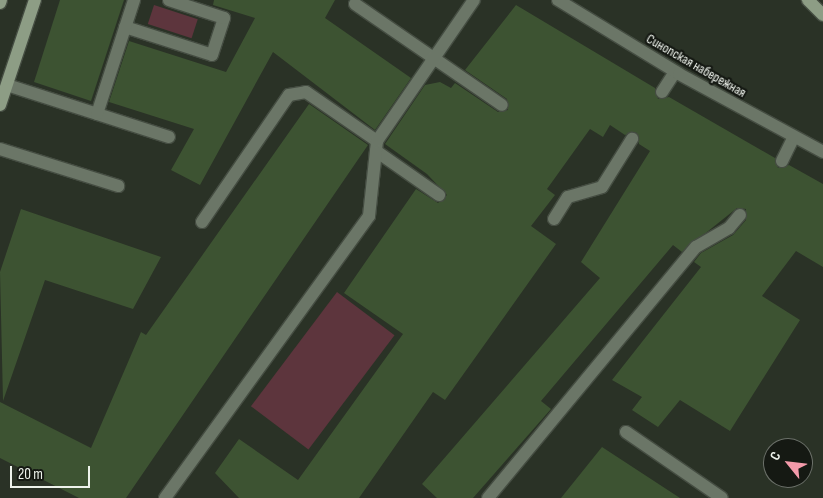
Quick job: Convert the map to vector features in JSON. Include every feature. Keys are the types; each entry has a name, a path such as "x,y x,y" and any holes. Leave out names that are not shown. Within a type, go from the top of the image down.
{"street":[{"path":"0,105 35,0"},
{"path":"97,114 134,0"},
{"path":"125,27 212,55 224,18 169,0"},
{"path":"165,498 369,216 376,146 474,0"},
{"name":"Синопская набережная","path":"558,0 675,72 793,138 823,152"},
{"path":"808,0 823,15"},
{"path":"356,4 502,105"},
{"path":"662,92 675,72"},
{"path":"7,85 169,137"},
{"path":"202,222 289,95 306,92 439,195"},
{"path":"782,162 793,138"},
{"path":"554,219 568,198 602,187 632,139"},
{"path":"0,149 118,186"},
{"path":"488,498 696,247 729,228 740,215"},
{"path":"626,432 722,498"}],"shaded area":[{"path":"154,5 198,19 192,38 148,24"},
{"path":"337,292 395,335 308,450 251,406"}],"building":[{"path":"60,0 124,0 91,101 34,82"},
{"path":"214,0 335,0 325,18 411,78 375,130 273,52 200,185 171,170 194,129 109,102 129,41 226,72 255,18 213,5"},
{"path":"516,5 655,88 658,99 669,97 775,158 778,168 789,165 823,184 823,267 796,251 762,296 800,320 730,431 680,400 658,427 632,410 642,397 612,380 701,267 694,262 701,253 733,235 746,220 746,209 737,208 682,252 673,245 541,401 551,409 473,498 437,498 422,484 600,278 581,262 650,151 639,144 636,132 625,135 610,125 603,137 590,129 547,189 555,195 531,226 556,244 445,400 433,392 359,498 239,498 215,473 239,439 298,480 403,334 344,293 416,189 438,203 447,195 427,174 385,144 425,85 440,82 451,88 455,83 498,112 508,110 507,99 465,70"},
{"path":"309,104 368,145 126,498 79,498 0,458 0,402 91,448 141,332 146,335"},
{"path":"21,209 161,257 133,309 45,280 3,401 0,272"},
{"path":"602,447 680,498 561,498"}]}
